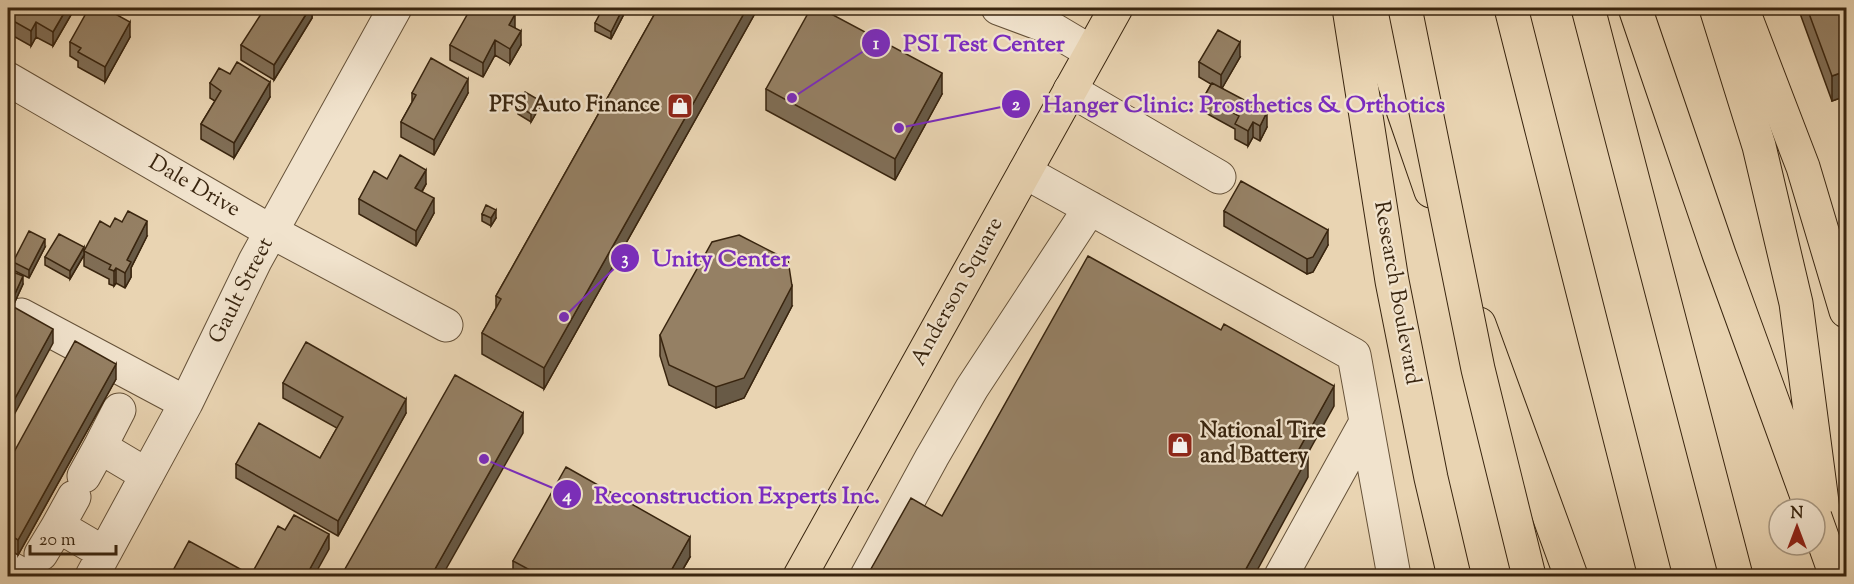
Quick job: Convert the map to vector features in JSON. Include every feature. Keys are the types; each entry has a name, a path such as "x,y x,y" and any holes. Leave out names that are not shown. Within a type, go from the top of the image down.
{"main road":[{"name":"Anderson Square","path":"800,576 1116,8"},
{"name":"Research Boulevard","path":"1349,8 1392,281 1431,478 1454,576"},
{"path":"1370,8 1411,133 1571,576"},
{"path":"1405,8 1478,369 1528,576"},
{"path":"1511,8 1655,576"},
{"path":"1588,8 1736,576"},
{"path":"1635,8 1719,254 1808,497"},
{"path":"1716,8 1759,146 1796,303 1832,576"},
{"path":"1742,8 1803,167 1846,311"},
{"path":"1827,551 1836,576"}],"street":[{"name":"Gault Street","path":"98,565 186,403 255,261 395,8"},
{"path":"998,8 1048,27 1091,52"},
{"name":"Dale Drive","path":"8,79 272,232 446,325"},
{"path":"1070,90 1219,177"},
{"path":"1025,172 1354,355 1394,576"},
{"path":"867,576 972,388 1090,208"},
{"path":"21,315 186,403"},
{"path":"8,567 33,565 58,526 119,411"},
{"path":"1281,576 1365,424"},
{"path":"100,447 147,475"},
{"path":"58,526 98,565"}],"building":[{"path":"8,8 67,8 53,32 36,22 31,31 8,18"},
{"path":"89,8 118,8 120,9 117,15 130,22 105,67 78,52 81,48 70,42"},
{"path":"265,8 310,8 274,65 241,45"},
{"path":"471,8 503,8 515,14 509,25 521,31 510,49 495,40 483,63 450,45"},
{"path":"603,8 623,8 611,32 595,23"},
{"path":"658,8 747,8 544,368 482,333 501,299 496,296"},
{"path":"811,8 820,8 942,73 895,159 766,89"},
{"path":"1807,8 1846,8 1846,71 1832,76"},
{"path":"1218,30 1240,42 1221,75 1199,62"},
{"path":"431,58 468,79 434,140 401,122 416,95 412,93"},
{"path":"237,62 270,82 234,143 201,124 221,91 210,83 219,68 230,74"},
{"path":"1212,83 1267,112 1260,126 1253,122 1248,131 1235,124 1239,116 1204,97"},
{"path":"525,92 539,100 531,114 518,106"},
{"path":"8,138 13,141 8,150"},
{"path":"400,155 426,170 415,188 434,198 416,231 359,199 374,171 387,179"},
{"path":"1241,181 1328,230 1313,257 1307,259 1224,211"},
{"path":"486,205 496,210 491,218 482,214"},
{"path":"128,211 147,221 127,260 131,262 125,273 116,268 114,271 109,269 111,265 84,251 100,221 110,227 115,218 122,222"},
{"path":"29,231 45,239 29,270 13,262"},
{"path":"59,234 84,247 70,271 45,257"},
{"path":"739,235 788,260 792,286 744,378 716,387 669,365 660,335 712,242"},
{"path":"1088,256 1221,330 1224,324 1334,386 1298,451 1308,457 1242,576 867,576 911,498 942,516"},
{"path":"8,270 23,276 13,298 8,296"},
{"path":"12,306 53,329 8,411 8,314"},
{"path":"75,341 116,364 18,540 8,534 8,463"},
{"path":"306,342 406,399 338,521 236,464 259,423 320,458 343,417 283,383"},
{"path":"455,375 523,413 431,576 341,576"},
{"path":"566,467 690,537 668,576 541,576 513,561"},
{"path":"294,515 329,534 306,576 170,576 189,541 251,575 278,526 285,530"}],"place":[{"name":"PSI Test Center","path":"792,98"},
{"name":"PFS Auto Finance","path":"680,106"},
{"name":"Hanger Clinic: Prosthetics & Orthotics","path":"899,128"},
{"name":"Unity Center","path":"564,317"},
{"name":"National Tire and Battery","path":"1180,445"},
{"name":"Reconstruction Experts Inc.","path":"484,459"}]}
